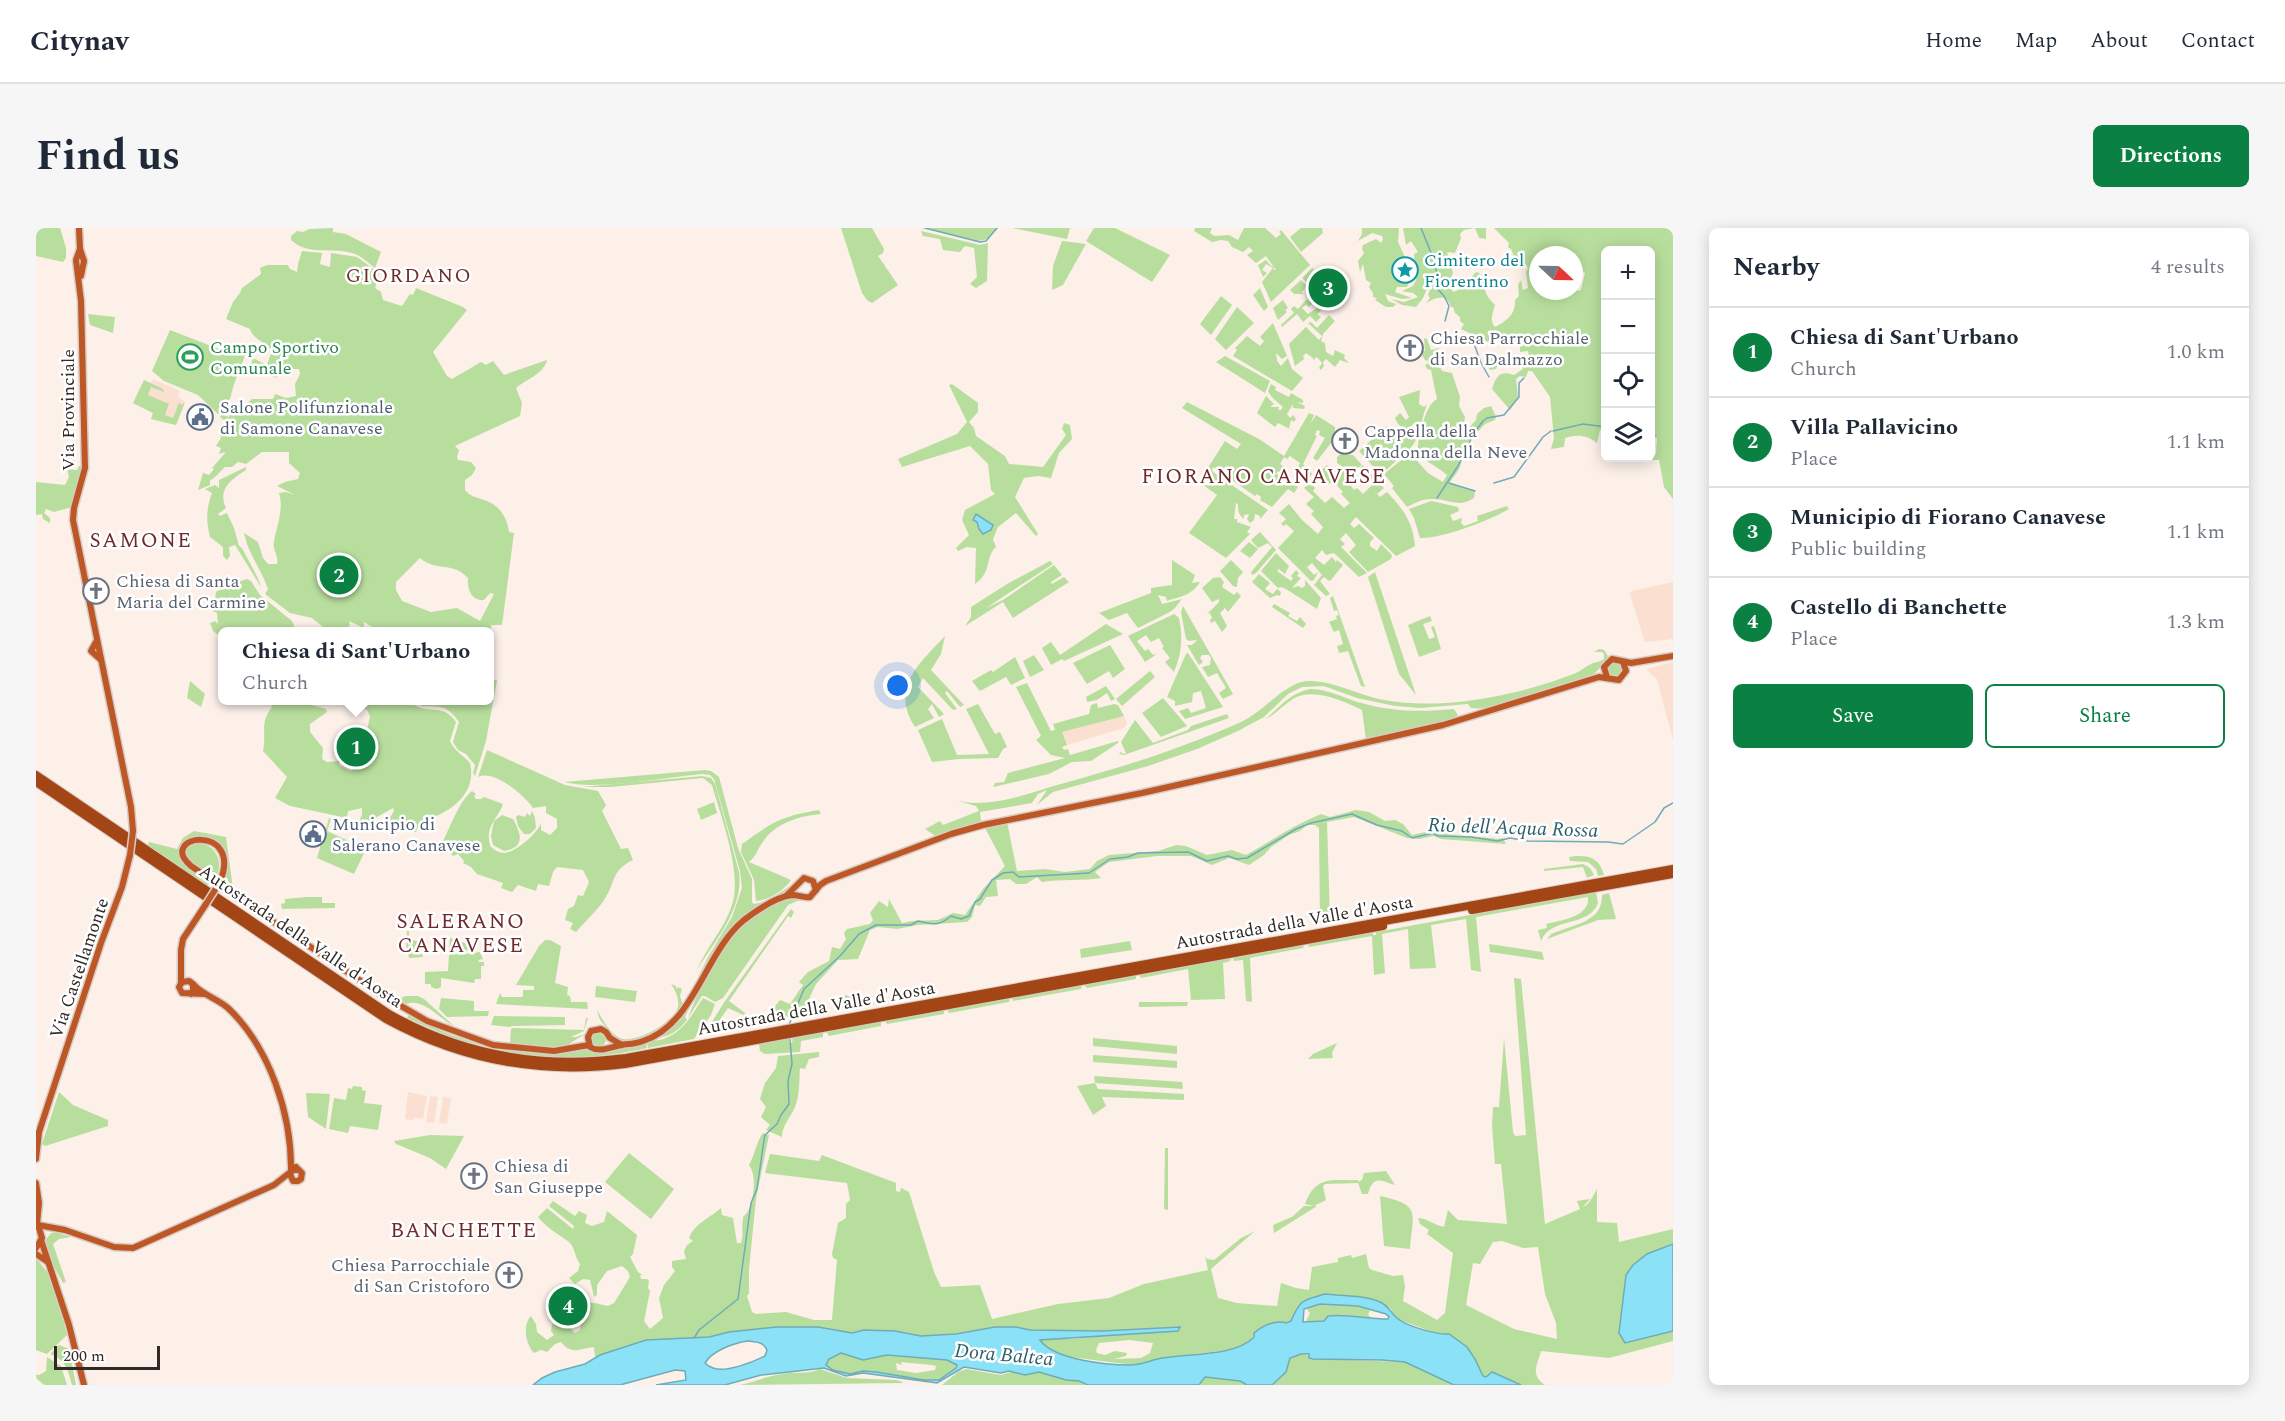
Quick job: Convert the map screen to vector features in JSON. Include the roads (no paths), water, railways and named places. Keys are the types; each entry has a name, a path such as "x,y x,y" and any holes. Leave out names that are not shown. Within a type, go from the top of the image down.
{"highway":[{"name":"Autostrada della Valle d'Aosta","path":"36,775 365,1000 400,1021 433,1036 486,1053 546,1062 610,1060 690,1049 1304,937 1673,874"},
{"name":"Autostrada della Valle d'Aosta","path":"36,782 362,1005 430,1041 484,1058 554,1068 609,1066 679,1054 699,1045 757,1037"},
{"name":"Autostrada della Valle d'Aosta","path":"1373,926 1673,869"}],"main road":[{"name":"Via Provinciale","path":"79,228 85,468 73,520 97,650 131,807 133,831"},
{"path":"1607,677 1605,664 1612,659 1638,662 1673,656"},
{"path":"1623,662 1626,668 1625,674"},
{"path":"211,996 186,995 179,987 183,939 206,903 219,882 223,868 220,851 207,840 198,839 189,842 183,854 191,866 377,992 427,1021 493,1045 554,1051 589,1045 598,1051 643,1042 667,1028 685,1008 710,963 735,928 756,912 785,897 804,879 826,881 951,834 983,825 1142,793 1443,725 1586,680 1607,677 1617,681 1638,662"},
{"path":"1586,680 1604,669"},
{"name":"Via Castellamonte","path":"36,1159 39,1132 122,887 133,831"},
{"path":"814,881 816,890"},
{"path":"785,897 800,895 809,897 826,881"},
{"path":"798,884 797,889 800,895"},
{"path":"182,968 194,990 190,994"},
{"path":"181,983 191,983 224,1005 258,1048 276,1081 282,1100 292,1157 293,1181"},
{"path":"572,1048 591,1031 600,1029 622,1045"},
{"path":"588,1036 589,1045"},
{"path":"605,1048 610,1038"},
{"path":"37,1224 128,1249 146,1244 274,1185 293,1172 302,1173 298,1181 274,1185"},
{"path":"36,1183 39,1199 37,1224 69,1327 84,1385"},
{"path":"36,1208 39,1199"},
{"path":"36,1248 47,1231 56,1228"},
{"path":"36,1254 49,1263"}],"water":[{"path":"976,514 993,525 991,530 983,534 977,522 973,520"},
{"path":"1673,1244 1673,1331 1625,1343 1619,1333 1626,1275 1633,1265 1647,1254"},
{"name":"Dora Baltea","path":"1325,1294 1367,1298 1380,1302 1407,1324 1449,1334 1467,1347 1483,1376 1486,1377 1492,1372 1521,1385 1454,1385 1405,1362 1313,1359 1309,1358 1309,1354 1301,1354 1290,1358 1286,1372 1272,1385 1247,1385 1240,1381 1205,1377 1199,1385 1088,1385 1039,1372 1025,1375 1009,1371 1001,1373 964,1367 937,1383 863,1373 846,1376 824,1368 761,1375 725,1385 656,1385 686,1380 685,1371 675,1370 620,1385 533,1385 555,1372 585,1364 600,1355 646,1340 709,1337 729,1332 777,1327 818,1327 852,1333 864,1330 895,1331 921,1336 956,1334 995,1327 1102,1331 1180,1327 1178,1331 1040,1340 1047,1347 1069,1357 1134,1365 1162,1358 1235,1348 1246,1343 1254,1337 1254,1333 1266,1325 1291,1321 1300,1304","holes":["1320,1304 1358,1306 1386,1314 1389,1317 1388,1319 1328,1316 1324,1321 1303,1322 1304,1309","742,1342 762,1344 767,1350 765,1356 747,1364 725,1369 713,1368 705,1363 718,1351","841,1353 863,1360 887,1355 947,1360 957,1365 939,1380 924,1380 876,1372 863,1371 850,1374 833,1370 826,1365 829,1359"]}],"waterway":[{"path":"925,228 980,242 986,241 997,228"},
{"path":"1421,228 1436,265"},
{"path":"1436,267 1437,278 1434,285 1449,306 1445,321"},
{"path":"1472,338 1489,377"},
{"path":"1437,498 1458,466 1474,433 1487,418 1504,415 1519,397 1519,383 1524,378"},
{"path":"1553,431 1583,424 1601,426"},
{"path":"1494,483 1514,477 1543,437 1551,431"},
{"path":"1449,483 1475,491"},
{"name":"Rio dell'Acqua Rossa","path":"789,1025 804,989 840,956 859,934 876,925 911,925 918,921 936,924 951,916 961,919 969,916 975,902 980,899 992,880 1003,873 1013,872 1019,877 1089,873 1110,859 1128,857 1138,853 1188,852 1207,861 1228,856 1237,859 1247,858 1296,829 1311,823 1352,814 1377,825 1402,831 1412,838 1433,833 1438,836 1497,841 1510,838 1528,841 1623,844 1655,822 1664,808 1673,803"},
{"name":"Rio dell'Acqua Rossa","path":"694,1338 699,1330 738,1299 751,1203 757,1189 765,1135 777,1124 789,1104 788,1081 792,1064 790,1039"}],"place":[{"name":"Cimitero del Fiorentino","path":"1405,270"},
{"name":"Municipio di Fiorano Canavese","path":"1328,288"},
{"name":"Chiesa Parrocchiale di San Dalmazzo","path":"1410,348"},
{"name":"Campo Sportivo Comunale","path":"190,357"},
{"name":"Salone Polifunzionale di Samone Canavese","path":"200,417"},
{"name":"Cappella della Madonna della Neve","path":"1345,441"},
{"name":"Villa Pallavicino","path":"339,575"},
{"name":"Chiesa di Santa Maria del Carmine","path":"96,591"},
{"name":"Chiesa di Sant'Urbano","path":"356,747"},
{"name":"Municipio di Salerano Canavese","path":"313,834"},
{"name":"Chiesa di San Giuseppe","path":"474,1176"},
{"name":"Chiesa Parrocchiale di San Cristoforo","path":"509,1275"},
{"name":"Castello di Banchette","path":"568,1306"}],"district":[{"name":"GIORDANO","path":"409,275"},
{"name":"FIORANO CANAVESE","path":"1264,476"},
{"name":"SAMONE","path":"141,540"},
{"name":"SALERANO CANAVESE","path":"461,933"},
{"name":"BANCHETTE","path":"464,1230"}]}
